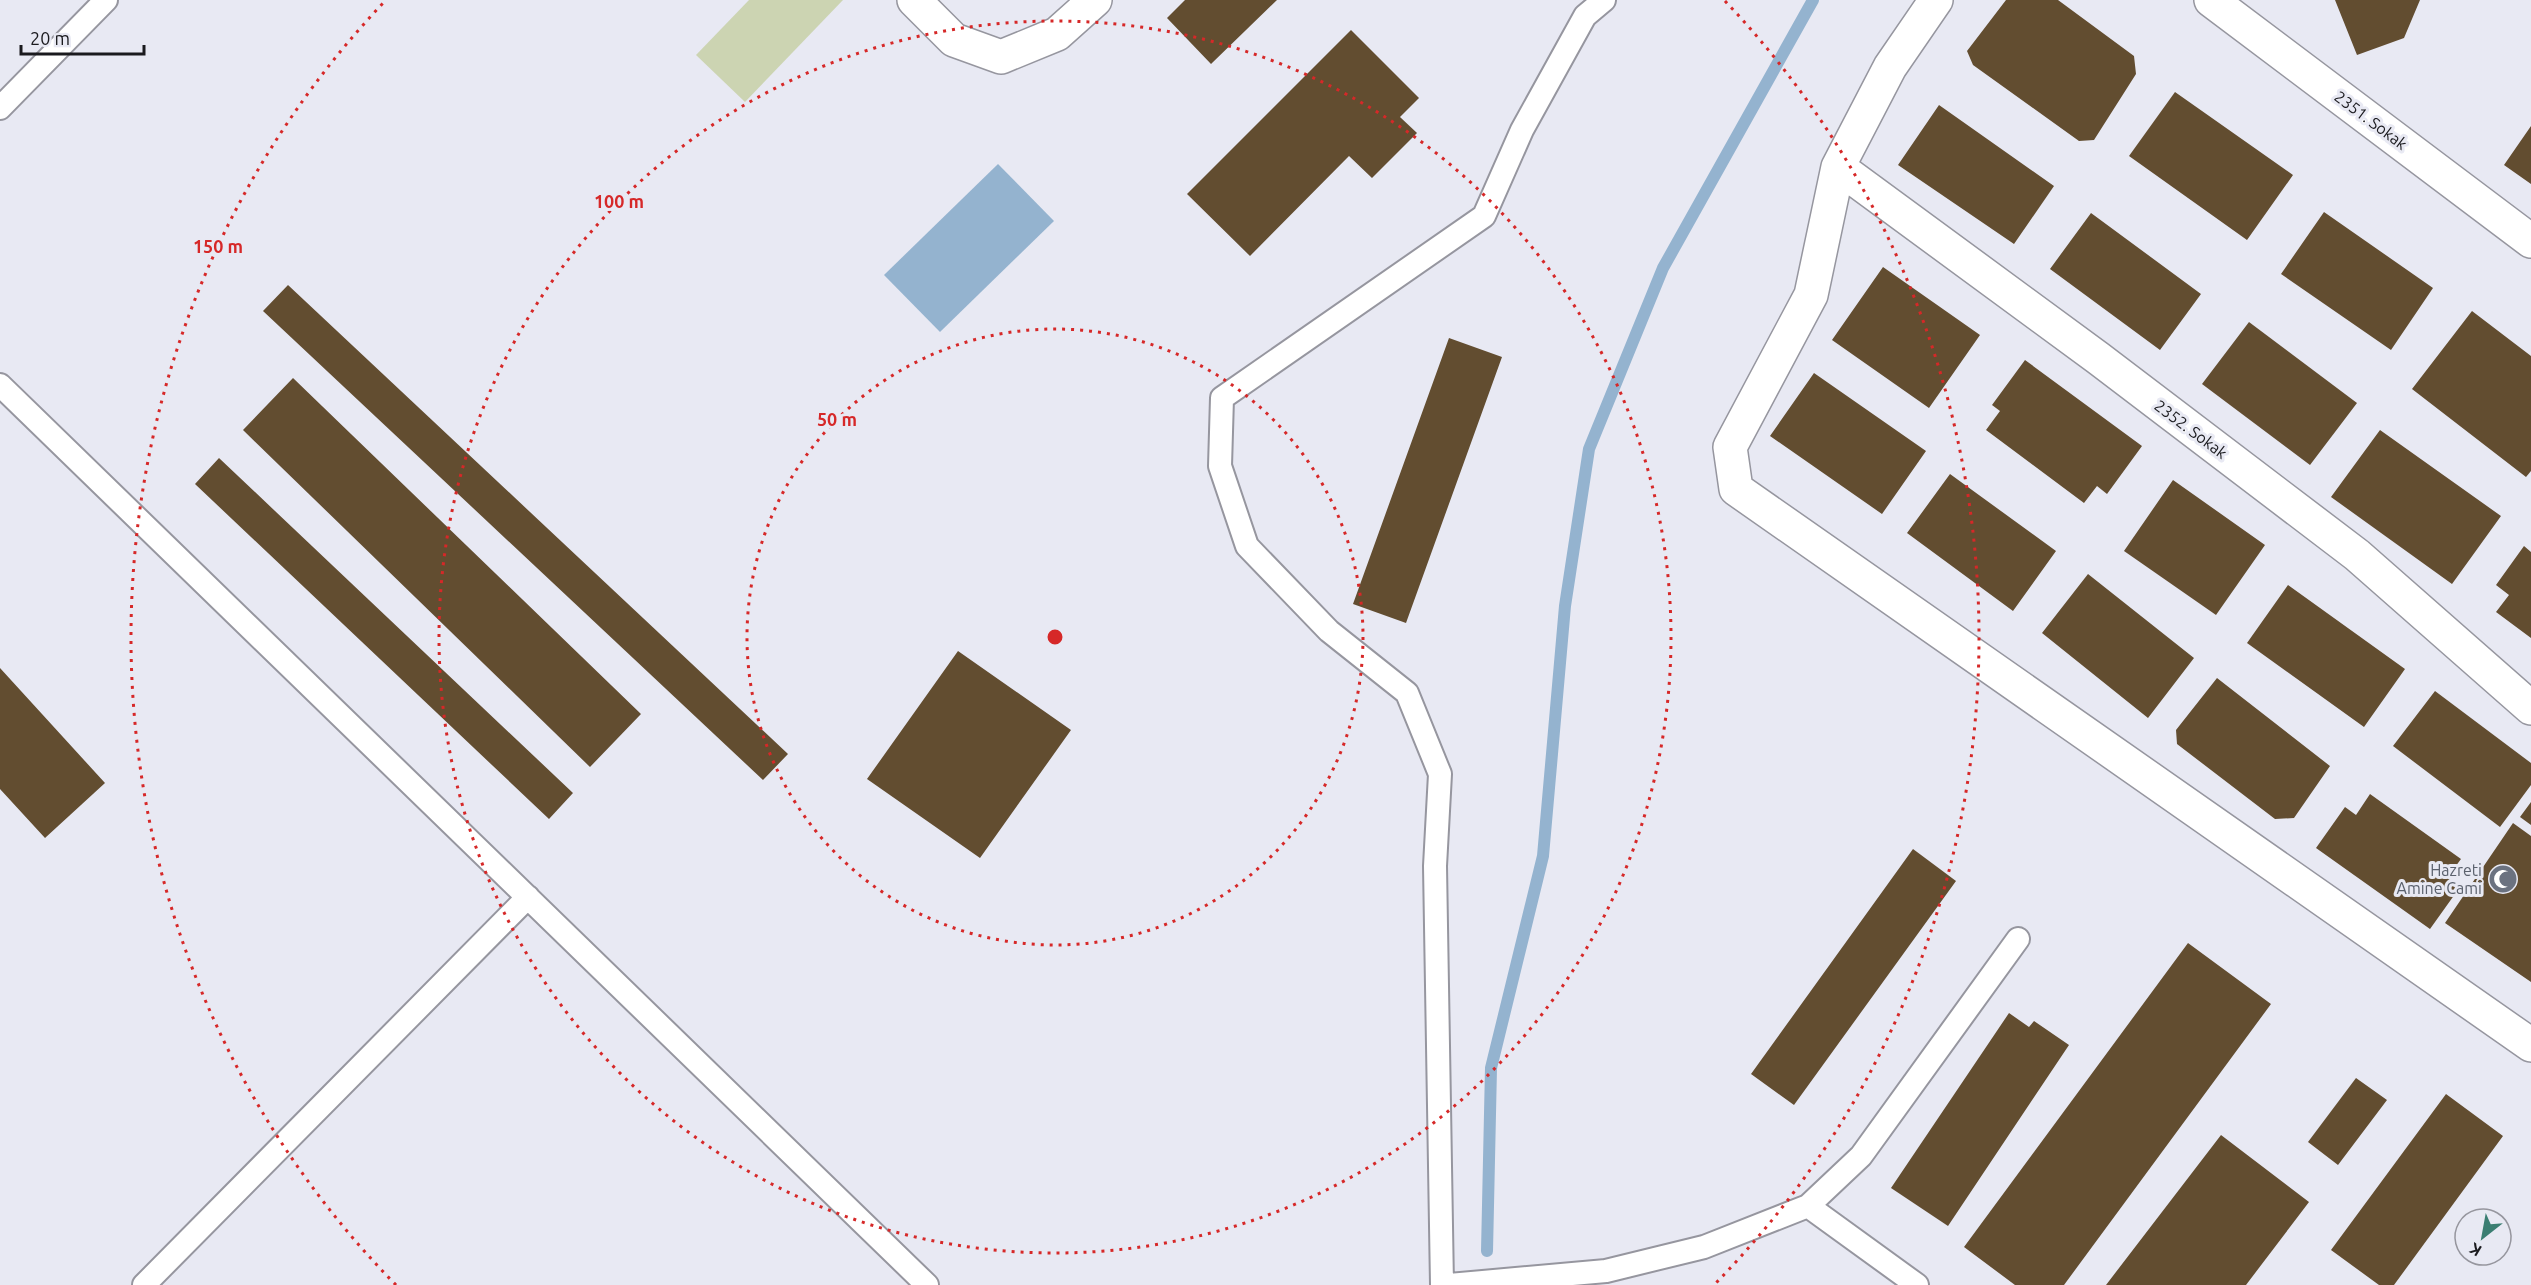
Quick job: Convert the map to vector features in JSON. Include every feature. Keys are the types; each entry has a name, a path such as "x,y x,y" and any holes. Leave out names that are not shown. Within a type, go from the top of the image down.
{"street":[{"path":"914,0 954,40 1001,57 1057,34 1095,0"},
{"path":"1936,0 1890,67 1838,167 1810,295 1730,447 1736,489 2531,1045"},
{"name":"2351. Sokak","path":"2219,3 2531,241"},
{"name":"2352. Sokak","path":"1838,167 2098,358 2357,555 2531,708"}],"lane":[{"path":"0,108 106,0"},
{"path":"1442,1285 1435,867 1440,774 1407,693 1329,632 1247,546 1220,466 1222,398 1484,216 1522,130 1585,16 1604,0"},
{"path":"0,385 927,1285"},
{"path":"144,1285 528,897"},
{"path":"1449,1285 1606,1271 1704,1247 1808,1206 1861,1156 2018,939"},
{"path":"1808,1206 1917,1285"}],"green space":[{"path":"749,0 843,0 745,102 696,55"}],"water":[{"path":"998,164 1054,221 940,332 884,275"}],"building":[{"path":"1185,0 1277,0 1211,64 1167,18"},
{"path":"2006,0 2058,0 2134,56 2136,74 2094,140 2079,141 1973,65 1967,51"},
{"path":"2335,0 2420,0 2404,38 2357,55"},
{"path":"1351,30 1419,98 1400,117 1417,133 1372,178 1349,156 1250,256 1187,194"},
{"path":"2175,92 2293,175 2247,240 2129,156"},
{"path":"1939,105 2054,186 2014,244 1898,165"},
{"path":"2531,126 2531,184 2504,165"},
{"path":"2324,212 2433,288 2391,350 2281,274"},
{"path":"2091,213 2201,294 2160,350 2050,269"},
{"path":"1883,267 1980,335 1929,408 1832,340"},
{"path":"288,285 788,754 763,780 263,311"},
{"path":"2472,311 2531,356 2531,471 2526,477 2412,389"},
{"path":"2249,322 2357,403 2310,465 2202,384"},
{"path":"1449,338 1502,357 1406,623 1353,604"},
{"path":"2025,360 2142,446 2107,494 2097,486 2084,503 1986,430 2000,411 1992,405"},
{"path":"1814,373 1926,451 1882,514 1770,436"},
{"path":"293,378 641,714 590,767 243,430"},
{"path":"2380,430 2501,516 2452,584 2331,497"},
{"path":"219,458 573,793 549,819 195,484"},
{"path":"1950,474 2056,551 2013,611 1907,533"},
{"path":"2173,480 2265,545 2216,615 2124,551"},
{"path":"2524,546 2531,552 2531,638 2496,612 2509,595 2496,585"},
{"path":"2088,574 2194,658 2148,718 2042,633"},
{"path":"2288,585 2405,669 2364,727 2247,643"},
{"path":"958,651 1071,730 980,858 867,779"},
{"path":"0,668 105,783 45,838 0,789"},
{"path":"2217,678 2330,766 2294,818 2275,819 2177,744 2176,730"},
{"path":"2435,691 2531,763 2531,785 2500,827 2393,746"},
{"path":"2370,794 2461,859 2447,878 2460,887 2430,929 2316,848 2345,807 2356,815"},
{"path":"2531,802 2531,825 2520,817"},
{"name":"Hazreti Amine Cami","path":"2513,823 2531,836 2531,982 2445,923"},
{"path":"1913,849 1956,881 1794,1105 1751,1074"},
{"path":"2188,943 2271,1004 2064,1285 2015,1285 1964,1247"},
{"path":"2009,1013 2029,1027 2034,1021 2069,1045 1948,1226 1891,1188"},
{"path":"2356,1078 2387,1100 2338,1165 2308,1142"},
{"path":"2446,1094 2503,1136 2394,1285 2379,1285 2331,1250"},
{"path":"2221,1135 2309,1202 2246,1285 2106,1285"}],"waterway":[{"path":"1487,1251 1491,1068 1543,856 1565,606 1589,449 1663,268 1813,0"}],"place":[{"name":"Hazreti Amine Cami","path":"2503,879"}]}
